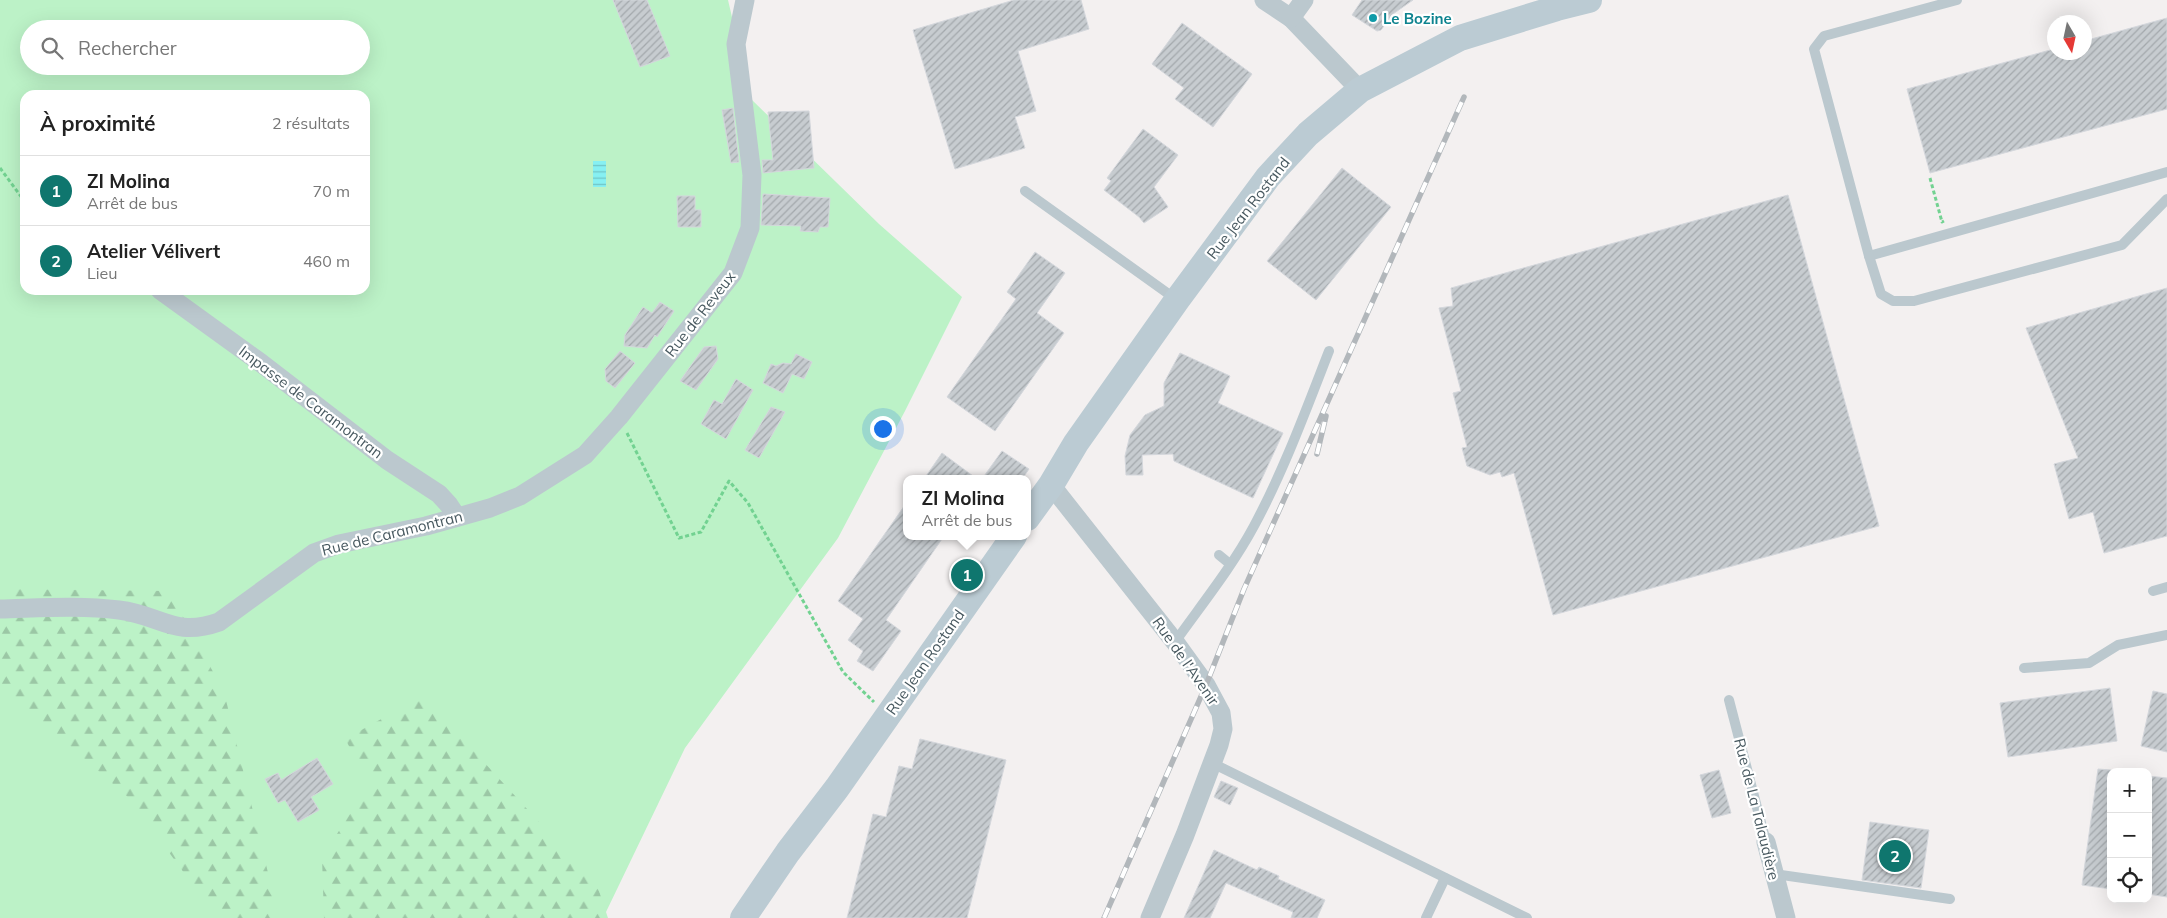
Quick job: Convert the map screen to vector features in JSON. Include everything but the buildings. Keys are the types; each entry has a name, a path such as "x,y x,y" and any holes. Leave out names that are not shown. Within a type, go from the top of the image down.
{"main road":[{"name":"Rue Jean Rostand","path":"1031,512 1051,485 1076,443 1177,300 1268,177 1308,134 1360,90 1460,38 1589,0"},
{"name":"Rue Jean Rostand","path":"743,918 1011,540"},
{"name":"Rue Jean Rostand","path":"762,918 837,788"}],"street":[{"name":"Rue de Reveux","path":"585,455 619,417 734,273 750,228 752,175 736,44 745,0"},
{"path":"1264,0 1291,18 1360,90"},
{"path":"1291,18 1304,0"},
{"name":"Impasse de Caramontran","path":"167,295 261,363 387,460 439,494 450,505 457,517"},
{"name":"Rue de Caramontran","path":"0,609 90,607 122,610 188,629 206,626 219,622 314,553 339,544 426,526 490,508 520,496 585,455"},
{"name":"Rue de l'Avenir","path":"1051,485 1175,642 1206,685 1221,713 1223,729 1212,763 1150,918"},
{"name":"Rue de La Talaudière","path":"1766,842 1786,918"}],"lane":[{"path":"1957,0 1824,36 1814,49 1869,256 1881,294 1893,301 1914,301 2122,245 2167,199"},
{"path":"1869,256 2167,172"},
{"path":"1026,191 1177,300"},
{"path":"1175,642 1230,564 1258,517 1295,437 1329,352"},
{"path":"1219,555 1230,564"},
{"path":"2153,591 2167,587"},
{"path":"2024,668 2089,663 2118,645 2167,635"},
{"name":"Rue de La Talaudière","path":"1729,700 1766,842"},
{"path":"1212,763 1527,918"},
{"path":"1774,874 1950,899"},
{"path":"1426,918 1445,878"}],"path":[{"path":"0,168 20,195"},
{"path":"1930,178 1942,222 1951,219"},
{"path":"619,417 679,538 701,532 729,481 748,503 843,672 887,715"}],"green space":[{"path":"0,0 728,0 751,99 879,224 962,297 838,538 685,748 606,912 599,918 0,918"},
{"path":"0,589 169,591 224,692 279,918 217,918 130,799 0,684"},
{"path":"423,696 597,885 608,918 324,918 322,857 370,783 345,739"}],"water":[{"path":"593,161 606,161 606,187 593,187"}],"railway":[{"path":"1104,918 1206,685 1244,589 1464,97"},
{"path":"1317,454 1326,416"}],"place":[{"name":"Le Bozine","path":"1373,18"},
{"name":"ZI Molina","path":"967,575"},
{"name":"Atelier Vélivert","path":"1895,856"}]}
